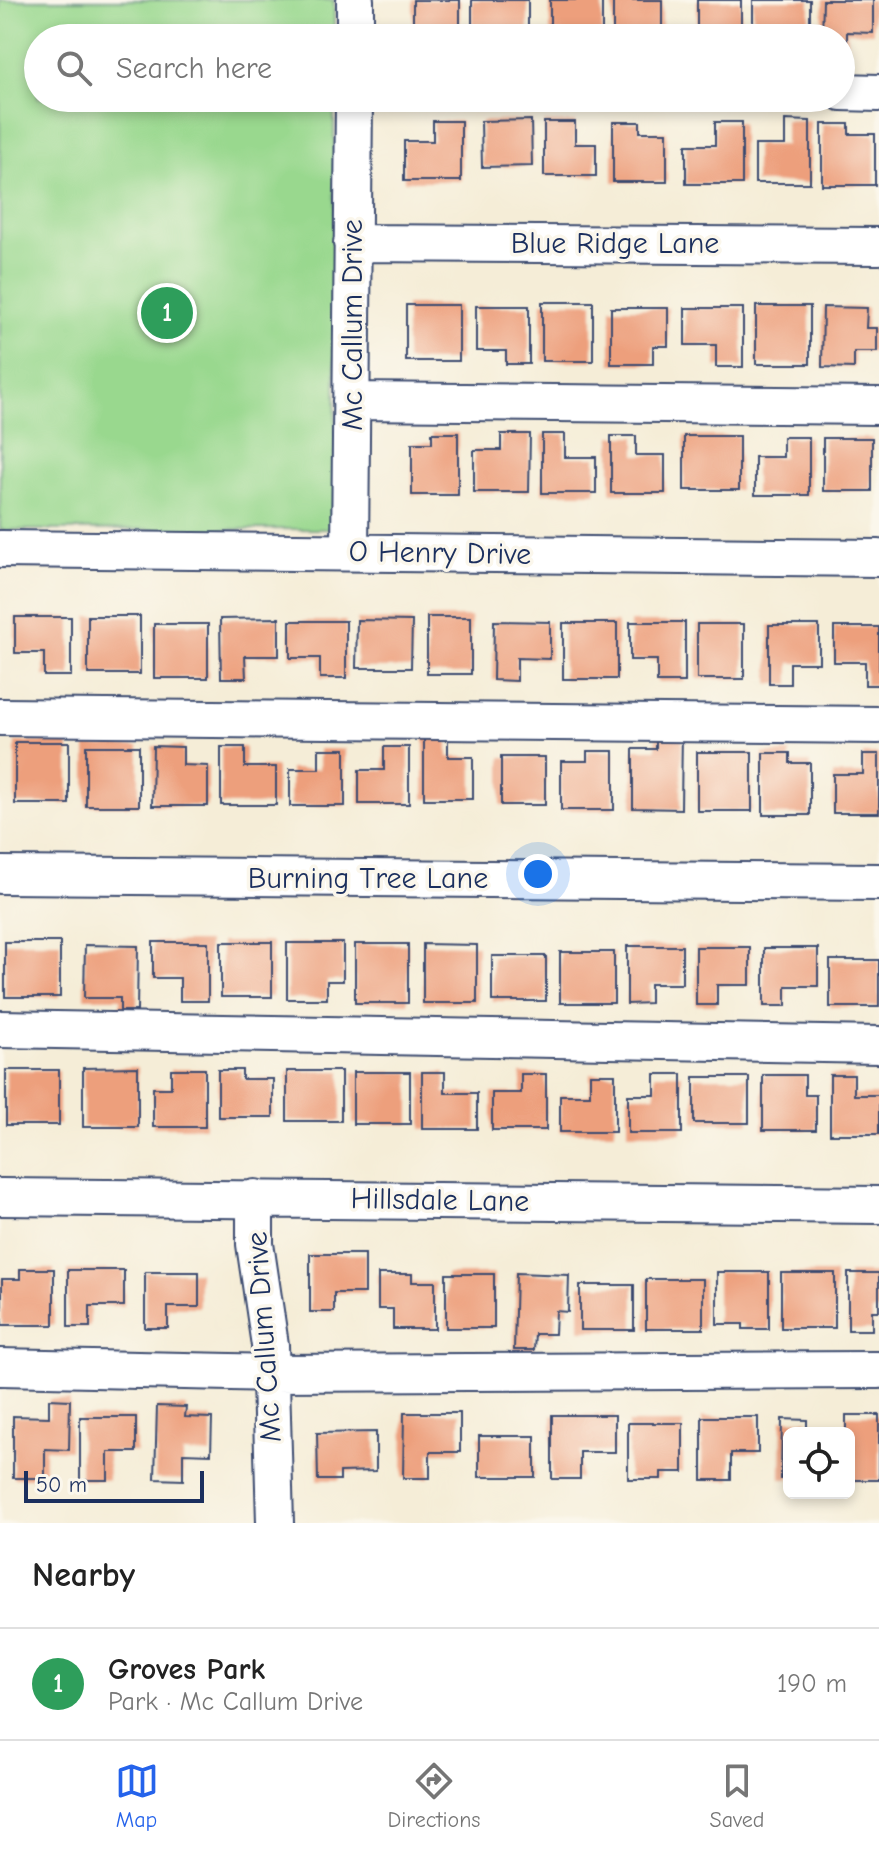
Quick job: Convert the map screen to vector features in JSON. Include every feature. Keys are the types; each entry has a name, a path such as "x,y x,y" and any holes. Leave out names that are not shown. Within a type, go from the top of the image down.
{"street":[{"path":"355,0 355,24"},
{"path":"855,92 879,93"},
{"name":"Mc Callum Drive","path":"350,552 354,112"},
{"name":"Blue Ridge Lane","path":"352,243 879,246"},
{"path":"351,401 879,406"},
{"name":"O Henry Drive","path":"0,549 879,558"},
{"path":"0,717 879,725"},
{"name":"Burning Tree Lane","path":"0,875 879,882"},
{"path":"0,1029 879,1045"},
{"name":"Hillsdale Lane","path":"0,1197 879,1205"},
{"name":"Mc Callum Drive","path":"255,1198 255,1244 272,1373 275,1523"},
{"path":"0,1367 272,1373 879,1370"}],"green space":[{"path":"0,0 334,0 334,24 24,24 24,112 334,112 336,529 0,530"}],"building":[{"path":"413,0 460,0 460,24 413,24"},
{"path":"472,0 528,0 528,24 472,24"},
{"path":"550,0 602,0 602,24 550,24"},
{"path":"613,0 662,0 662,24 613,24"},
{"path":"697,0 741,0 741,24 697,24"},
{"path":"753,0 810,0 810,24 753,24"},
{"path":"823,0 873,0 873,33 855,32 855,24 822,24"},
{"path":"531,120 532,166 482,167 481,121"},
{"path":"785,120 810,121 810,183 755,183 755,145 785,145"},
{"path":"433,121 461,121 461,181 404,181 404,141 433,141"},
{"path":"544,122 575,122 575,144 596,144 596,176 544,176"},
{"path":"613,122 640,122 640,132 667,132 667,182 613,182"},
{"path":"715,122 742,122 742,184 686,184 686,145 715,145"},
{"path":"822,124 849,124 849,134 875,134 875,185 822,185"},
{"path":"542,302 593,302 593,361 542,361"},
{"path":"406,305 459,305 459,361 406,361"},
{"path":"476,306 529,306 529,364 506,364 506,351 476,351"},
{"path":"756,306 810,306 810,364 756,364"},
{"path":"823,307 867,308 866,328 877,328 877,352 854,352 854,368 822,367"},
{"path":"611,308 668,308 668,346 653,346 653,364 611,364"},
{"path":"685,308 743,308 743,367 716,367 716,345 685,345"},
{"path":"432,433 458,433 458,495 412,495 412,443 432,443"},
{"path":"501,434 530,434 529,492 474,492 474,450 501,450"},
{"path":"542,434 565,434 565,457 596,457 596,493 542,493"},
{"path":"611,436 636,436 636,455 665,455 665,493 611,493"},
{"path":"684,436 739,436 739,490 684,490"},
{"path":"783,437 809,437 809,495 755,495 755,457 783,457"},
{"path":"823,438 872,438 872,491 823,491"},
{"path":"88,616 140,616 140,674 88,674"},
{"path":"15,617 71,617 71,676 44,676 44,653 15,653"},
{"path":"427,617 471,617 471,674 427,674"},
{"path":"279,618 279,656 245,656 246,678 221,678 220,619"},
{"path":"357,620 412,621 411,668 356,668"},
{"path":"290,621 346,621 346,678 320,678 320,658 290,658"},
{"path":"494,621 550,622 550,659 517,658 517,681 493,680"},
{"path":"630,622 685,622 685,682 657,682 657,660 630,660"},
{"path":"563,623 617,623 617,679 563,679"},
{"path":"154,624 208,624 208,678 154,678"},
{"path":"697,624 744,624 744,679 697,679"},
{"path":"769,625 819,625 819,663 790,663 790,684 769,684"},
{"path":"834,627 879,627 879,685 865,685 865,662 834,662"},
{"path":"424,731 448,731 448,757 473,757 473,799 424,799"},
{"path":"656,731 682,731 681,809 633,808 633,749 656,749"},
{"path":"15,742 69,742 69,804 15,804"},
{"path":"86,746 139,746 139,806 86,806"},
{"path":"153,746 183,747 183,765 208,766 208,806 152,806"},
{"path":"221,747 245,747 245,767 276,767 276,805 221,805"},
{"path":"384,747 409,747 409,804 359,804 359,770 384,770"},
{"path":"319,749 345,749 345,806 290,806 290,769 319,769"},
{"path":"587,751 614,751 614,810 561,810 561,761 587,761"},
{"path":"697,752 752,752 752,811 697,811"},
{"path":"763,753 790,753 790,763 810,763 810,815 763,815"},
{"path":"863,754 879,754 879,813 833,813 833,774 863,774"},
{"path":"501,757 545,757 545,805 501,805"},
{"path":"5,942 60,942 60,997 5,997"},
{"path":"153,942 208,942 208,1001 180,1001 180,978 153,978"},
{"path":"221,942 272,942 272,997 221,997"},
{"path":"287,943 343,943 343,981 327,981 327,999 287,999"},
{"path":"355,944 408,944 408,1003 355,1003"},
{"path":"423,944 477,945 477,1003 423,1003"},
{"path":"85,945 138,946 137,1011 120,1011 120,998 84,998"},
{"path":"627,946 682,946 682,984 650,984 650,1003 627,1004"},
{"path":"696,947 750,947 750,985 717,985 717,1005 696,1005"},
{"path":"764,948 818,948 818,986 786,986 786,1006 764,1006"},
{"path":"560,952 614,952 614,1003 560,1003"},
{"path":"492,956 546,956 546,1001 492,1001"},
{"path":"830,960 879,960 879,1007 830,1007"},
{"path":"138,1067 138,1127 83,1127 83,1068"},
{"path":"171,1069 205,1069 205,1127 153,1127 153,1088 171,1088"},
{"path":"6,1070 59,1070 59,1125 6,1125"},
{"path":"218,1070 242,1070 242,1079 273,1079 273,1117 218,1117"},
{"path":"287,1071 341,1071 341,1121 287,1121"},
{"path":"353,1072 410,1072 410,1124 353,1124"},
{"path":"422,1072 445,1072 445,1093 477,1093 477,1129 422,1129"},
{"path":"521,1074 546,1074 546,1130 492,1130 492,1093 521,1093"},
{"path":"590,1074 615,1074 615,1132 560,1132 560,1095 590,1095"},
{"path":"655,1074 682,1074 682,1133 628,1133 628,1095 655,1095"},
{"path":"763,1075 805,1075 805,1095 816,1095 816,1130 763,1130"},
{"path":"830,1075 854,1075 854,1095 879,1095 879,1134 830,1134"},
{"path":"694,1077 749,1077 749,1123 694,1123"},
{"path":"310,1254 365,1254 365,1293 334,1293 334,1312 310,1312"},
{"path":"20,1269 54,1269 54,1325 2,1325 2,1279 20,1279"},
{"path":"68,1270 124,1270 124,1306 90,1306 90,1327 68,1327"},
{"path":"145,1272 199,1272 199,1307 168,1307 168,1328 145,1328"},
{"path":"717,1272 769,1272 769,1329 743,1329 743,1324 717,1324"},
{"path":"516,1273 569,1275 568,1312 556,1311 555,1334 535,1334 534,1350 514,1350"},
{"path":"781,1273 835,1273 835,1328 781,1328"},
{"path":"848,1273 879,1273 879,1311 872,1311 872,1330 848,1330"},
{"path":"378,1274 412,1274 412,1282 435,1282 435,1329 393,1329 393,1309 378,1309"},
{"path":"446,1274 494,1274 494,1328 446,1328"},
{"path":"646,1279 703,1279 703,1329 646,1329"},
{"path":"580,1285 634,1285 634,1330 580,1330"},
{"path":"49,1399 70,1400 69,1450 45,1449 45,1478 13,1478 13,1416 49,1417"},
{"path":"157,1406 186,1407 185,1417 212,1418 211,1454 183,1453 183,1480 155,1479"},
{"path":"404,1413 460,1413 460,1452 430,1452 430,1478 403,1478"},
{"path":"552,1415 615,1415 615,1452 580,1452 580,1479 552,1479"},
{"path":"846,1415 879,1415 879,1480 855,1480 855,1427 846,1427"},
{"path":"80,1417 136,1417 136,1452 108,1452 108,1480 80,1480"},
{"path":"702,1417 758,1417 758,1453 731,1453 731,1480 702,1480"},
{"path":"782,1419 807,1420 807,1427 783,1427 781,1479"},
{"path":"628,1423 683,1423 683,1472 661,1472 661,1479 628,1479"},
{"path":"376,1432 376,1471 340,1472 340,1480 318,1480 317,1433"},
{"path":"479,1436 535,1436 535,1477 479,1477"}],"place":[{"name":"Groves Park","path":"167,313"}]}
